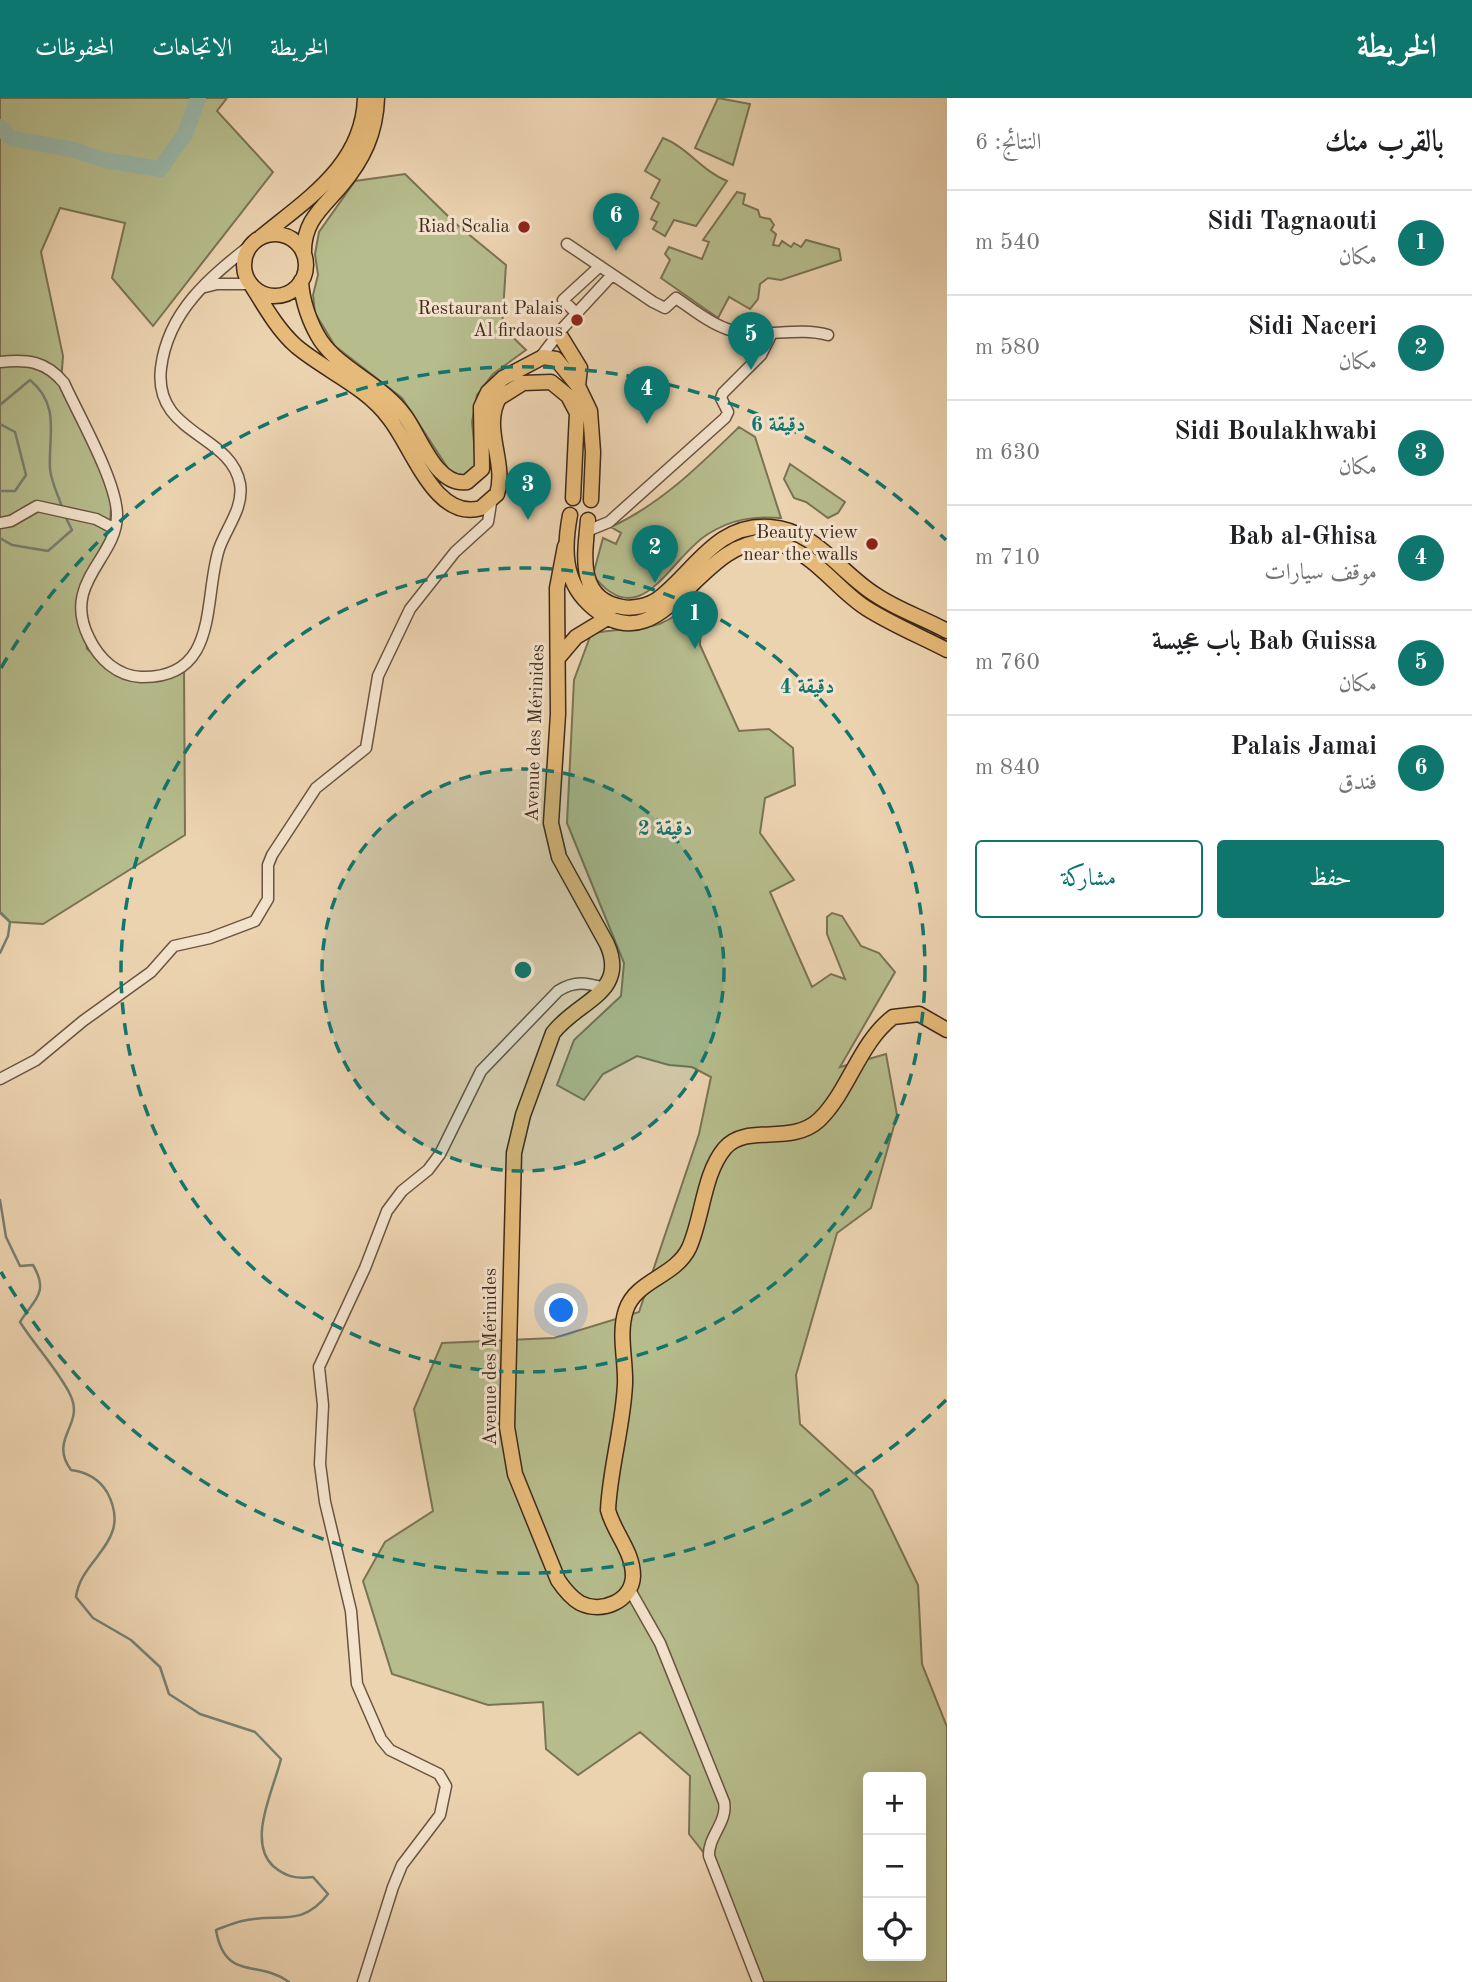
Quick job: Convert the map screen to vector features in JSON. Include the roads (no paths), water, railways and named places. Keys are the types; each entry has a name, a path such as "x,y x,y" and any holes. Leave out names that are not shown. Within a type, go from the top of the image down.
{"main road":[{"path":"365,98 358,136 338,171 317,193 254,242 244,265 251,285 291,341 360,389 384,412 428,480 445,500 465,510 481,508 491,503 499,482 492,420 494,408 509,390 545,381 568,396 577,413 573,498 568,507 582,522 586,578 598,595 616,605 631,607 652,602 715,543 748,529 771,527 791,531 810,540 873,594 947,631"},
{"path":"251,285 265,294 280,296 291,292 301,281 305,268 308,225 366,149 375,125 377,98"},
{"path":"254,242 270,235 284,236 296,244 304,256"},
{"path":"301,281 308,311 325,346 387,394 407,418 439,470 452,482 467,482 482,469 481,407 488,392 511,373 550,356 578,386 592,417 591,499 595,509 582,522 571,575 559,606"},
{"path":"561,333 580,368 578,386"},
{"path":"573,498 582,495 591,499"},
{"name":"Avenue des Mérinides","path":"582,522 565,546 558,575 559,657 551,823 559,857 614,958 614,969 605,988 561,1023 553,1033 518,1132 513,1183 507,1427 515,1474 558,1580 567,1593 592,1607 608,1606 630,1590"},
{"path":"565,546 571,575 587,602 609,617 637,622 654,618 671,606 715,561 742,547 767,542 798,552 866,608 947,650"},
{"path":"559,657 576,637 609,617"},
{"path":"630,1590 633,1578 629,1555 614,1528 608,1510 609,1485 621,1425 625,1382 622,1335 629,1303 646,1286 663,1277 679,1263 687,1251 715,1164 726,1147 750,1136 792,1135 817,1121 830,1107 875,1036 893,1017 919,1014 947,1030"}],"street":[{"path":"0,362 34,362 55,373 64,383 113,492 117,519 115,529 88,578 83,599 83,623 97,652 118,671 135,677 166,674 184,664 202,640 219,548 240,497 236,471 227,459 176,418 163,397 160,385 165,352 178,318 199,290 254,242"},
{"path":"567,244 664,307 676,298 728,330 772,333 808,330 828,335"},
{"path":"576,313 563,300 600,266"},
{"path":"538,360 576,313 612,275"},
{"path":"199,290 217,284 251,285"},
{"path":"560,366 561,333"},
{"path":"582,522 609,522 725,418 728,412 722,395 761,355 772,333"},
{"path":"0,1079 36,1060 55,1046 83,1021 151,972 174,946 210,938 248,924 261,916 268,899 268,865 272,855 316,788 366,748 379,676 410,609 454,552 488,522 491,503"},
{"path":"0,523 11,521 31,507 96,519 115,529"},
{"path":"363,1982 402,1865 440,1815 446,1786 439,1774 390,1750 382,1739 357,1684 351,1611 324,1502 320,1453 323,1405 319,1367 365,1268 387,1211 402,1191 428,1170 440,1154 481,1071 558,991 580,983 605,988"},
{"path":"630,1590 671,1666 724,1802 724,1815 710,1841 709,1856 758,1982"}],"waterway":[{"path":"0,127 11,138 74,150 104,160 160,169 185,134 198,98"},
{"path":"0,405 30,380 40,390 49,411 51,474 62,507"},
{"path":"0,424 15,432 26,475 15,491 0,491"},
{"path":"0,538 12,545 48,551 72,530 65,516"},
{"path":"0,912 10,922 8,936 0,953"},
{"path":"0,1200 6,1237 20,1266 33,1265 40,1283 38,1296 20,1322 63,1381 72,1399 74,1409 64,1441 65,1459 71,1470 87,1474 100,1483 114,1509 114,1524 110,1537 80,1583 76,1597 93,1618 131,1640 160,1667 169,1694 200,1714 255,1732 281,1759 264,1815 262,1843 266,1856 282,1873 296,1877 313,1877 328,1894 318,1905 298,1916 255,1919 216,1930 220,1946 235,1963 266,1971 289,1982"}],"place":[{"name":"Riad Scalia","path":"524,227"},
{"name":"Palais Jamai","path":"616,251"},
{"name":"Restaurant Palais Al firdaous","path":"577,320"},
{"name":"Bab Guissa باب عجيسة","path":"751,370"},
{"name":"Bab al-Ghisa","path":"647,424"},
{"name":"Sidi Boulakhwabi","path":"528,520"},
{"name":"Beauty view near the walls","path":"872,544"},
{"name":"Sidi Naceri","path":"655,583"},
{"name":"Sidi Tagnaouti","path":"695,649"}]}
